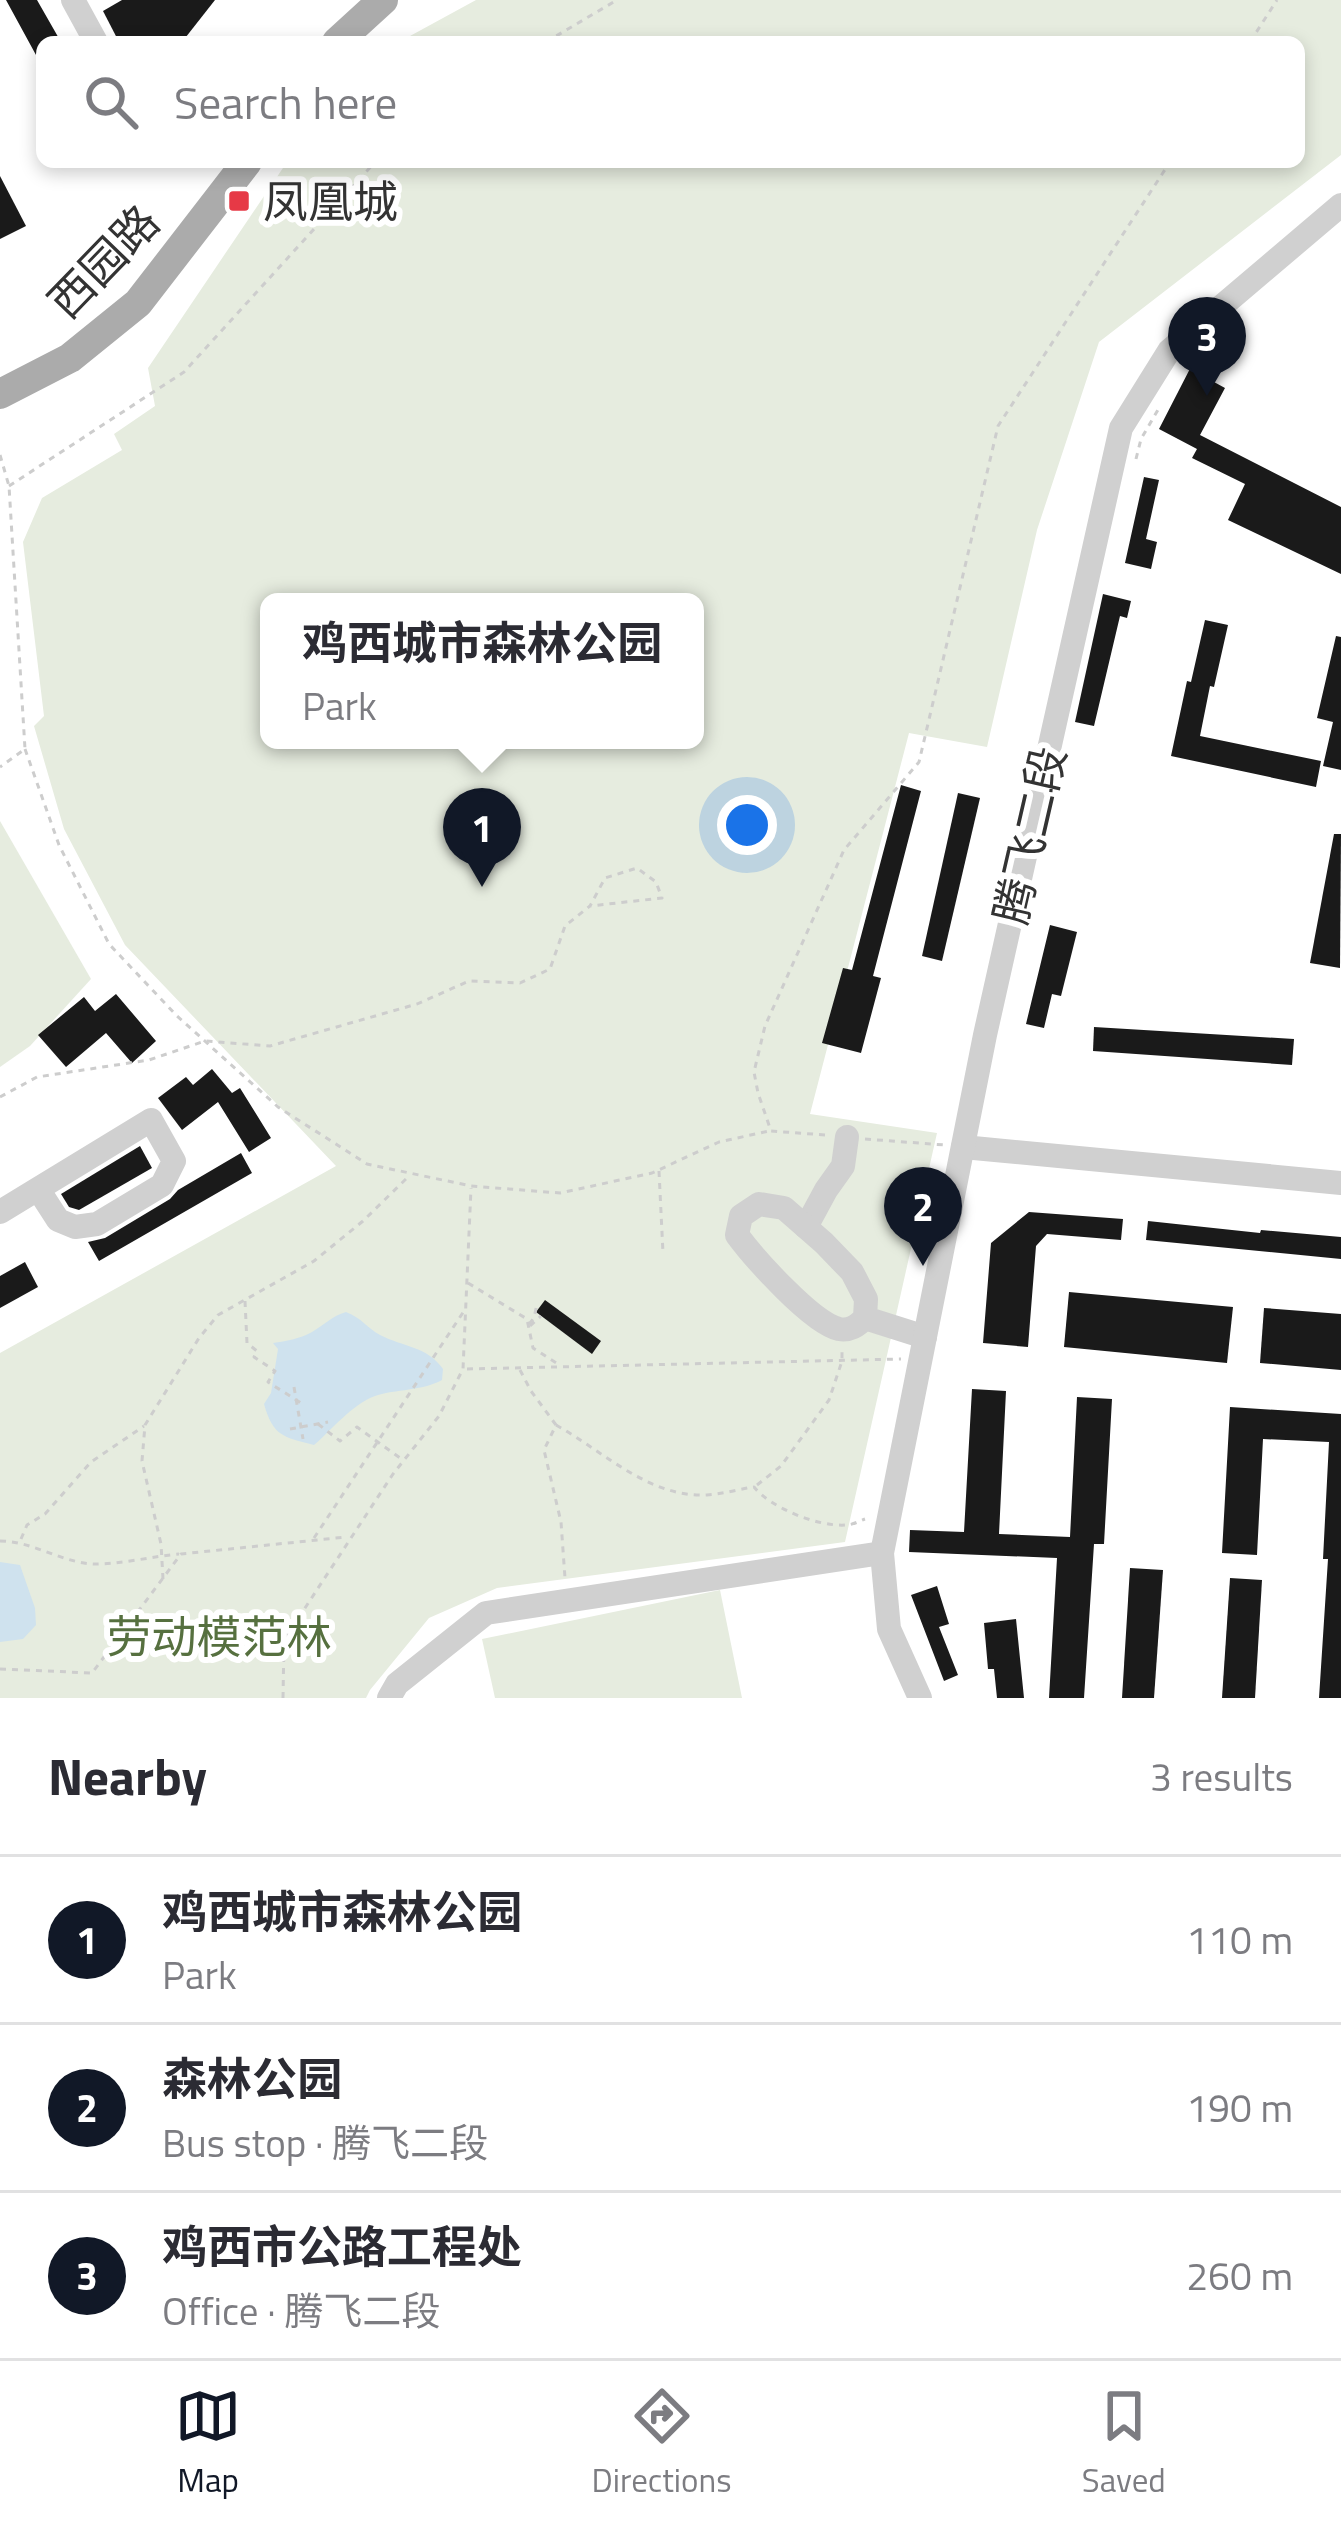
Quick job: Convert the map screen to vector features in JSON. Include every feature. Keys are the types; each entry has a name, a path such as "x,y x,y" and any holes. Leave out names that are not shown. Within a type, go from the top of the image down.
{"main road":[{"path":"344,36 383,0"},
{"name":"西园路","path":"0,394 70,358 138,303 242,168"}],"street":[{"path":"73,0 93,36"},
{"name":"腾飞二段","path":"920,1698 889,1629 882,1553 1022,865 1121,428 1169,351 1341,206"},
{"path":"0,1212 38,1189 152,1120 174,1161 162,1185 98,1225 75,1227 58,1220 38,1189"},
{"path":"806,1227 843,1166 847,1137"},
{"path":"963,1147 1341,1183"},
{"path":"853,1324 866,1299 852,1272 806,1227 784,1208 759,1204 741,1216 737,1235 754,1258 820,1320 853,1324 923,1348"},
{"path":"389,1698 398,1684 486,1612 882,1553"}],"path":[{"path":"556,36 616,0"},
{"path":"1254,36 1277,0"},
{"path":"9,486 184,373 370,168"},
{"path":"771,1131 754,1072 765,1026 844,850 919,762 998,426 1166,168"},
{"path":"1136,462 1141,439 1161,405"},
{"path":"0,455 9,486 25,749 59,845 109,944 177,1016 278,1107 368,1164 471,1186 560,1193 659,1170 719,1142 771,1131 963,1147"},
{"path":"0,767 25,749"},
{"path":"0,1097 37,1077 149,1060 205,1042 270,1046 417,1004 469,981 520,983 550,969 565,926 590,906 605,878 638,868 656,883 662,898 590,906"},
{"path":"659,1170 663,1253"},
{"path":"20,1541 27,1525 45,1514 91,1462 145,1425 218,1315 314,1261 412,1174"},
{"path":"284,1698 284,1640 351,1536 439,1416 463,1369 471,1186"},
{"path":"466,1282 527,1319 533,1348 561,1367"},
{"path":"244,1300 245,1327 256,1351 254,1357 275,1371 268,1382 304,1406"},
{"path":"529,1326 537,1304"},
{"path":"313,1540 465,1309"},
{"path":"529,1326 541,1316"},
{"path":"519,1368 556,1424 629,1473 677,1491 706,1495 754,1487 781,1466 829,1400 853,1324"},
{"path":"463,1369 842,1361 923,1348"},
{"path":"294,1387 303,1439"},
{"path":"290,1429 328,1423"},
{"path":"318,1424 340,1441 357,1427 404,1460"},
{"path":"556,1424 544,1450 561,1522 567,1600"},
{"path":"145,1425 142,1461 163,1579"},
{"path":"754,1487 773,1506 846,1526 890,1512"},
{"path":"0,1541 20,1541 43,1552 94,1564 351,1536"},
{"path":"0,1669 92,1672 181,1554"}],"green space":[{"name":"劳动模范林","path":"476,0 1341,0 1341,155 1099,342 1037,530 987,747 909,733 810,1114 937,1133 845,1542 497,1588 429,1618 366,1698 0,1698 0,1353 336,1166 125,945 64,829 34,726 44,716 23,542 42,498 122,450 114,434 155,406 148,368 283,168 1305,168 1305,36 410,36"},
{"path":"0,821 91,979 30,1046 0,1067"},
{"path":"720,1590 742,1698 495,1698 482,1639"}],"water":[{"path":"346,1312 380,1335 430,1356 443,1369 442,1380 366,1400 314,1445 287,1437 271,1423 264,1404 271,1393 278,1349 273,1343 307,1334"},
{"path":"0,1562 20,1565 35,1608 36,1625 23,1639 0,1642"}],"building":[{"path":"6,0 37,0 58,36 36,36 36,55"},
{"path":"122,0 215,0 187,36 116,36 103,11"},
{"path":"0,176 26,226 0,239"},
{"path":"1196,357 1220,370 1214,382 1225,388 1200,435 1341,507 1341,574 1228,520 1245,484 1192,458 1197,449 1159,429"},
{"path":"1144,477 1159,480 1146,539 1157,542 1151,569 1125,563"},
{"path":"1103,594 1131,601 1127,618 1120,616 1094,726 1075,722"},
{"path":"1205,620 1228,625 1200,736 1321,761 1316,787 1171,756"},
{"path":"1336,636 1341,637 1341,770 1323,766 1333,722 1317,718"},
{"path":"901,785 921,791 873,976 881,978 861,1053 822,1043 843,968 852,970"},
{"path":"958,793 980,798 942,961 922,956"},
{"path":"1334,834 1341,834 1340,968 1310,963"},
{"path":"1050,925 1077,932 1061,996 1052,994 1044,1028 1026,1024"},
{"path":"116,994 156,1041 132,1063 106,1033 66,1067 38,1035 84,997 95,1011"},
{"path":"1094,1027 1294,1039 1292,1065 1093,1051"},
{"path":"212,1069 232,1093 240,1088 271,1138 249,1152 218,1102 182,1130 158,1098 186,1077 193,1085"},
{"path":"140,1146 152,1168 79,1210 69,1207 61,1194"},
{"path":"241,1153 252,1173 99,1261 88,1242 105,1238"},
{"path":"1029,1212 1123,1219 1121,1240 1047,1234 1036,1246 1028,1347 983,1343 991,1243"},
{"path":"1148,1221 1341,1237 1341,1259 1146,1240"},
{"path":"25,1262 38,1287 0,1308 0,1276"},
{"path":"1069,1292 1233,1307 1227,1363 1064,1347"},
{"path":"545,1300 601,1341 592,1354 536,1312"},
{"path":"1264,1308 1341,1314 1341,1370 1260,1363"},
{"path":"972,1389 1006,1391 999,1534 1070,1537 1077,1397 1112,1399 1104,1544 1094,1544 1084,1698 1049,1698 1057,1558 909,1552 910,1530 964,1532"},
{"path":"1230,1407 1341,1414 1341,1698 1319,1698 1329,1442 1263,1439 1257,1555 1222,1553"},
{"path":"1130,1568 1163,1570 1154,1698 1122,1698"},
{"path":"1230,1578 1262,1580 1255,1698 1222,1698"},
{"path":"937,1586 949,1624 939,1627 958,1675 944,1681 911,1595"},
{"path":"1016,1619 1024,1698 997,1698 994,1669 988,1669 984,1623"}],"place":[{"name":"凤凰城","path":"239,201"},
{"name":"鸡西市公路工程处","path":"1207,396"},
{"name":"鸡西城市森林公园","path":"482,887"},
{"name":"森林公园","path":"923,1266"}]}
